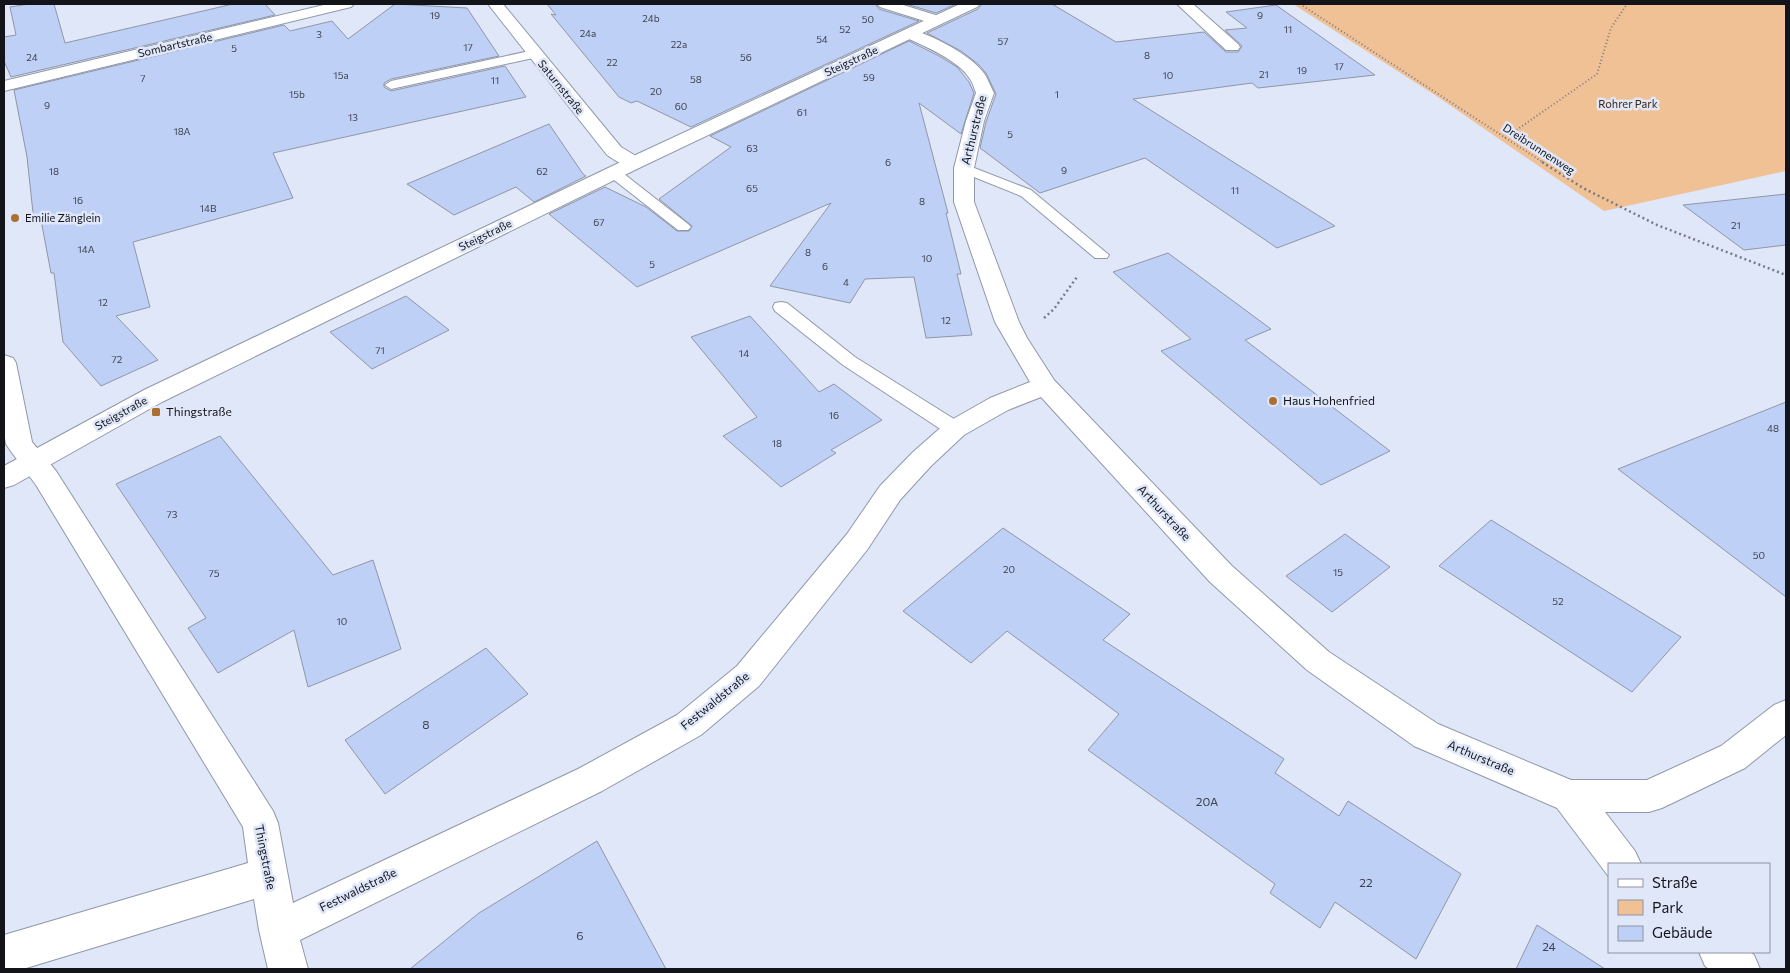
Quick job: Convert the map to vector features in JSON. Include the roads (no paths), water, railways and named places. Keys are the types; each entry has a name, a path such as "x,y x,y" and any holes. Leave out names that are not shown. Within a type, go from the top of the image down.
{"street":[{"name":"Sombartstraße","path":"4,86 346,4"},
{"name":"Saturnstraße","path":"495,4 614,151 634,163"},
{"path":"885,4 937,20"},
{"name":"Steigstraße","path":"4,478 153,396 634,163 972,4"},
{"path":"1184,4 1232,47"},
{"name":"Arthurstraße","path":"910,34 927,40 977,75 985,93 975,121 964,168 964,202 981,254 1015,338 1045,386 1221,574 1318,661 1426,735 1570,796 1621,863"},
{"name":"Thingstraße","path":"4,363 19,444 46,478 260,822 278,930 288,969"},
{"name":"Festwaldstraße","path":"278,930 590,780 689,725 748,676 857,542 890,493 922,459 955,429 999,404 1045,386"},
{"path":"1570,796 1649,796 1733,757 1786,715"},
{"path":"4,955 212,894 269,875"},
{"path":"1720,953 1740,969"}],"lane":[{"path":"391,84 534,54"},
{"path":"964,168 1026,193 1101,256"},
{"path":"614,173 683,227"},
{"path":"781,307 849,361 955,429"}],"place":[{"name":"Emilie Zänglein","path":"15,218"},
{"name":"Haus Hohenfried","path":"1273,401"},
{"name":"Thingstraße","path":"156,412"}],"park label":[{"name":"Rohrer Park","path":"1628,104"}]}
